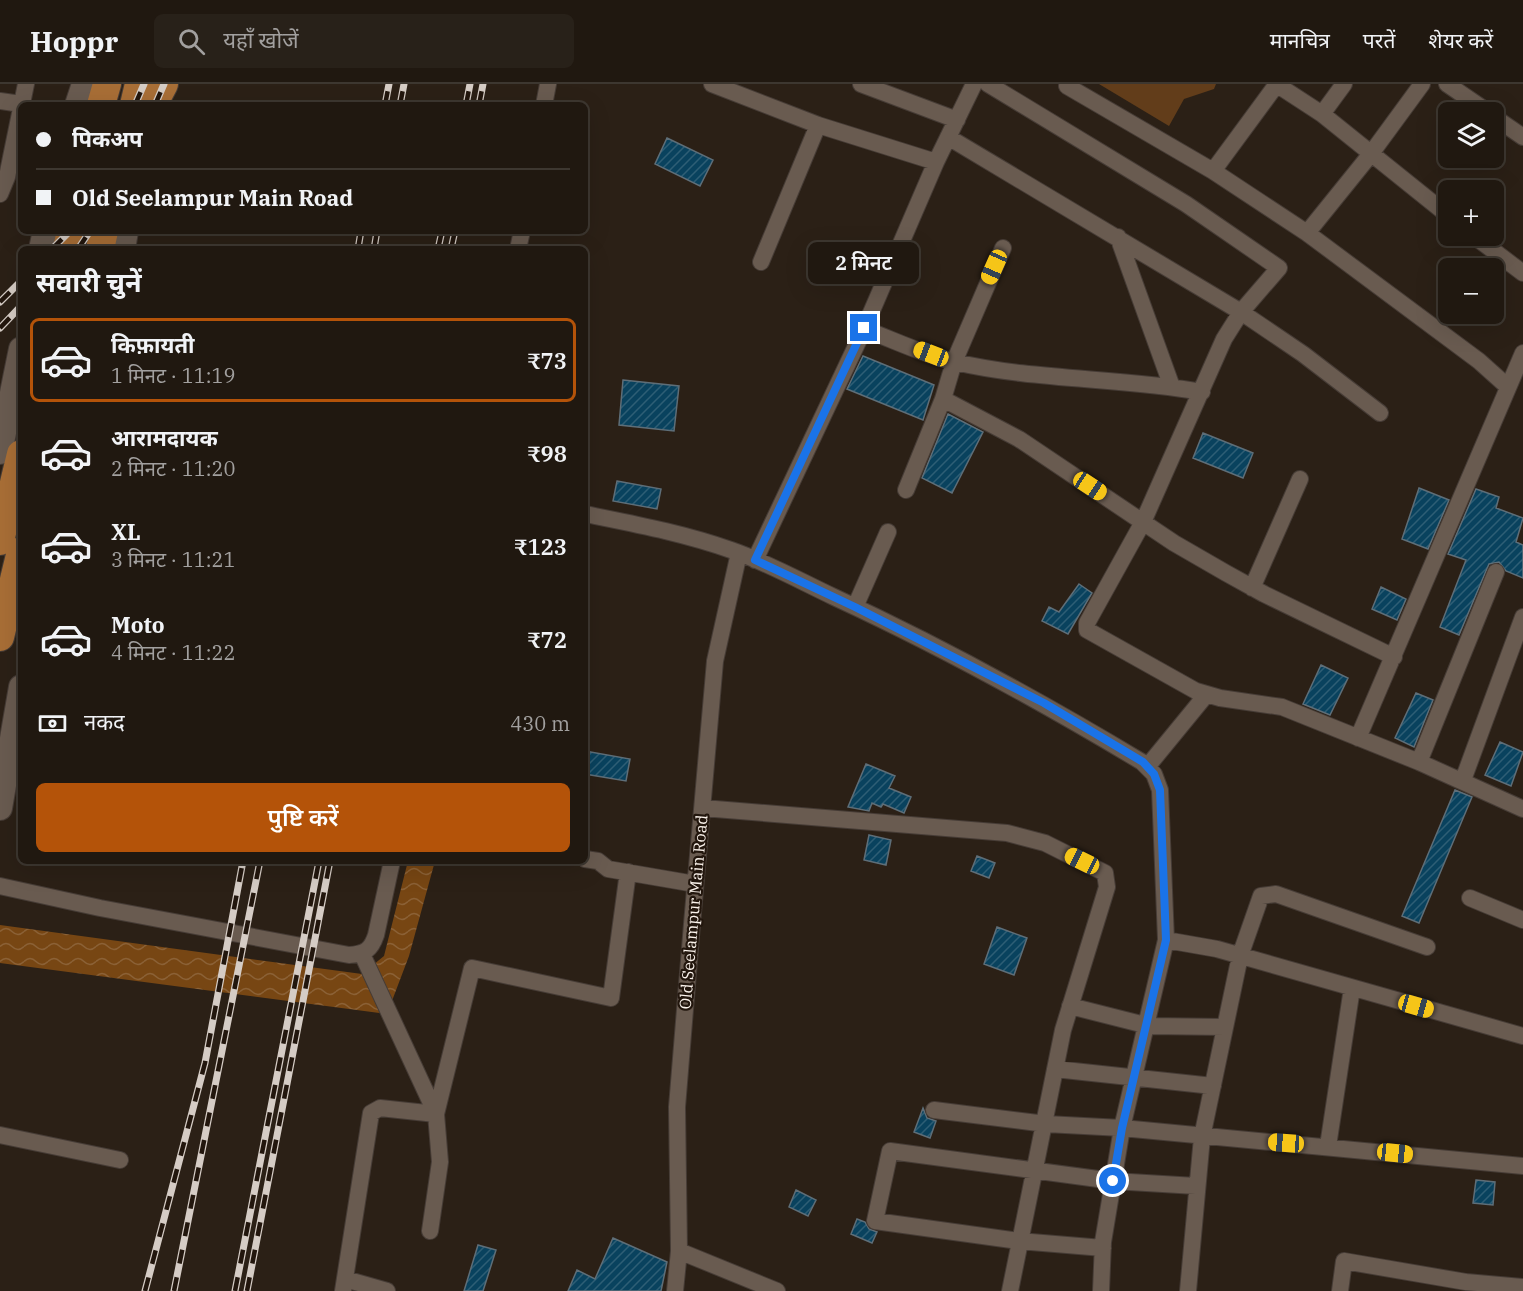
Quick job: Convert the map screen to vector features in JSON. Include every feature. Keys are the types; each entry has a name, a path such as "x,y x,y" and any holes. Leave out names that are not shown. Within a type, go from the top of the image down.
{"highway":[{"path":"102,102 107,84"},
{"path":"135,102 141,84"},
{"path":"155,102 164,84"},
{"path":"0,541 6,445"},
{"path":"0,637 18,563"}],"main road":[{"path":"78,102 84,84"},
{"path":"141,84 141,102"},
{"path":"6,445 18,368"},
{"path":"0,808 18,704"}],"street":[{"path":"22,102 26,84"},
{"path":"545,102 548,84"},
{"path":"712,84 818,125 936,162"},
{"path":"861,84 898,90 957,120"},
{"path":"759,562 936,162 974,84"},
{"path":"988,84 1186,204 1279,268 1241,312 1224,339 1143,522 1087,623 1087,630 1206,695 1282,707 1462,780 1523,808"},
{"path":"1213,171 1277,84 1322,114 1438,208"},
{"path":"1322,114 1344,84"},
{"path":"1307,233 1370,155 1422,84"},
{"path":"1447,84 1473,102"},
{"path":"1067,86 1213,171 1307,233 1479,361 1508,387"},
{"path":"0,101 18,104"},
{"path":"0,194 7,177 18,120"},
{"path":"1504,124 1523,137"},
{"path":"761,262 818,125"},
{"path":"948,137 1241,312 1303,354 1380,413"},
{"path":"1118,237 1172,387"},
{"path":"1487,246 1523,273"},
{"path":"906,490 943,399 954,362 1003,248"},
{"path":"864,328 954,362 1046,377 1172,387 1202,392"},
{"path":"1358,738 1523,353"},
{"path":"943,399 1019,439 1143,522 1252,588 1394,657"},
{"path":"1252,588 1300,479"},
{"path":"588,515 656,529 739,553 759,562 855,607 1044,703 1147,767 1154,774 1160,790 1166,940 1122,1128 1103,1248 1101,1291"},
{"path":"855,607 888,532"},
{"name":"Old Seelampur Main Road","path":"675,1291 679,1251 677,1107 714,661 739,553"},
{"path":"1419,762 1496,572"},
{"path":"1462,780 1523,617"},
{"path":"1147,767 1206,695"},
{"path":"703,808 1007,833 1046,843 1100,870 1108,879 1070,1006 1055,1069 1046,1124 1010,1291"},
{"path":"588,859 598,861 608,869 695,884"},
{"path":"365,960 376,935 392,864"},
{"path":"430,1231 440,1162 436,1114 472,968 611,998 627,872"},
{"path":"0,886 365,960 436,1114"},
{"path":"1188,1291 1202,1137 1240,956 1261,896 1268,893 1276,894 1427,947"},
{"path":"1470,898 1523,920"},
{"path":"1166,940 1197,944 1523,1036"},
{"path":"1328,1146 1352,988"},
{"path":"1070,1006 1146,1025 1225,1027"},
{"path":"1055,1069 1213,1086"},
{"path":"387,1291 344,1285 371,1113 380,1108 436,1114"},
{"path":"934,1110 1046,1124 1122,1128 1202,1137 1328,1146 1523,1166"},
{"path":"0,1135 120,1160"},
{"path":"1103,1248 1019,1241 875,1221 890,1151 1113,1181 1196,1186"},
{"path":"679,1251 777,1291"},
{"path":"1340,1291 1344,1261 1466,1282 1523,1287"},
{"path":"733,1291 738,1274"}],"shaded area":[{"path":"1099,84 1216,84 1214,89 1184,99 1169,126"}],"water":[{"path":"407,864 434,864 409,956 387,1014 0,963 0,925 362,974 384,956"}],"building":[{"path":"667,138 713,160 700,186 655,164"},
{"path":"863,356 934,385 923,420 847,389"},
{"path":"623,380 679,386 674,431 619,425"},
{"path":"948,414 983,432 952,493 922,478"},
{"path":"1203,433 1253,453 1243,478 1193,458"},
{"path":"617,481 661,489 657,509 613,501"},
{"path":"1419,488 1449,500 1428,549 1402,539"},
{"path":"1476,489 1499,497 1496,508 1523,518 1516,542 1523,545 1523,578 1506,571 1499,562 1489,564 1459,635 1440,627 1466,560 1448,554"},
{"path":"1079,584 1092,593 1068,634 1042,621 1049,607 1059,612"},
{"path":"1381,587 1406,599 1397,620 1372,609"},
{"path":"1321,665 1348,678 1330,715 1303,704"},
{"path":"1416,693 1433,700 1414,747 1395,738"},
{"path":"1500,742 1523,752 1511,786 1485,775"},
{"path":"588,752 630,759 626,781 588,775"},
{"path":"866,764 895,776 889,788 911,797 904,813 883,804 881,807 872,803 869,811 848,807"},
{"path":"1455,790 1472,797 1419,923 1402,916"},
{"path":"869,835 891,840 886,865 864,860"},
{"path":"977,856 995,863 989,878 971,871"},
{"path":"997,927 1027,938 1014,975 984,964"},
{"path":"923,1108 927,1118 936,1121 930,1138 914,1132"},
{"path":"1476,1180 1495,1182 1493,1205 1473,1203"},
{"path":"796,1190 816,1200 808,1216 789,1207"},
{"path":"857,1219 865,1222 869,1229 877,1232 872,1243 851,1234"},
{"path":"613,1238 667,1262 661,1291 568,1291 577,1270 595,1279"},
{"path":"478,1245 496,1250 483,1291 464,1291"}],"railway":[{"path":"136,102 144,84"},
{"path":"156,102 164,84"},
{"path":"386,102 389,84"},
{"path":"401,102 404,84"},
{"path":"467,102 470,84"},
{"path":"480,102 483,84"},
{"path":"55,246 67,234"},
{"path":"80,246 88,234"},
{"path":"358,246 360,234"},
{"path":"374,246 376,234"},
{"path":"439,246 441,234"},
{"path":"452,246 454,234"},
{"path":"0,302 18,284"},
{"path":"0,328 18,309"},
{"path":"145,1291 205,1063 242,864"},
{"path":"174,1291 259,864"},
{"path":"235,1291 318,864"},
{"path":"247,1291 329,864"}],"route":[{"path":"864,328 755,560 923,640 1044,703 1143,762 1154,774 1162,803 1166,940 1122,1128 1113,1181"}]}
